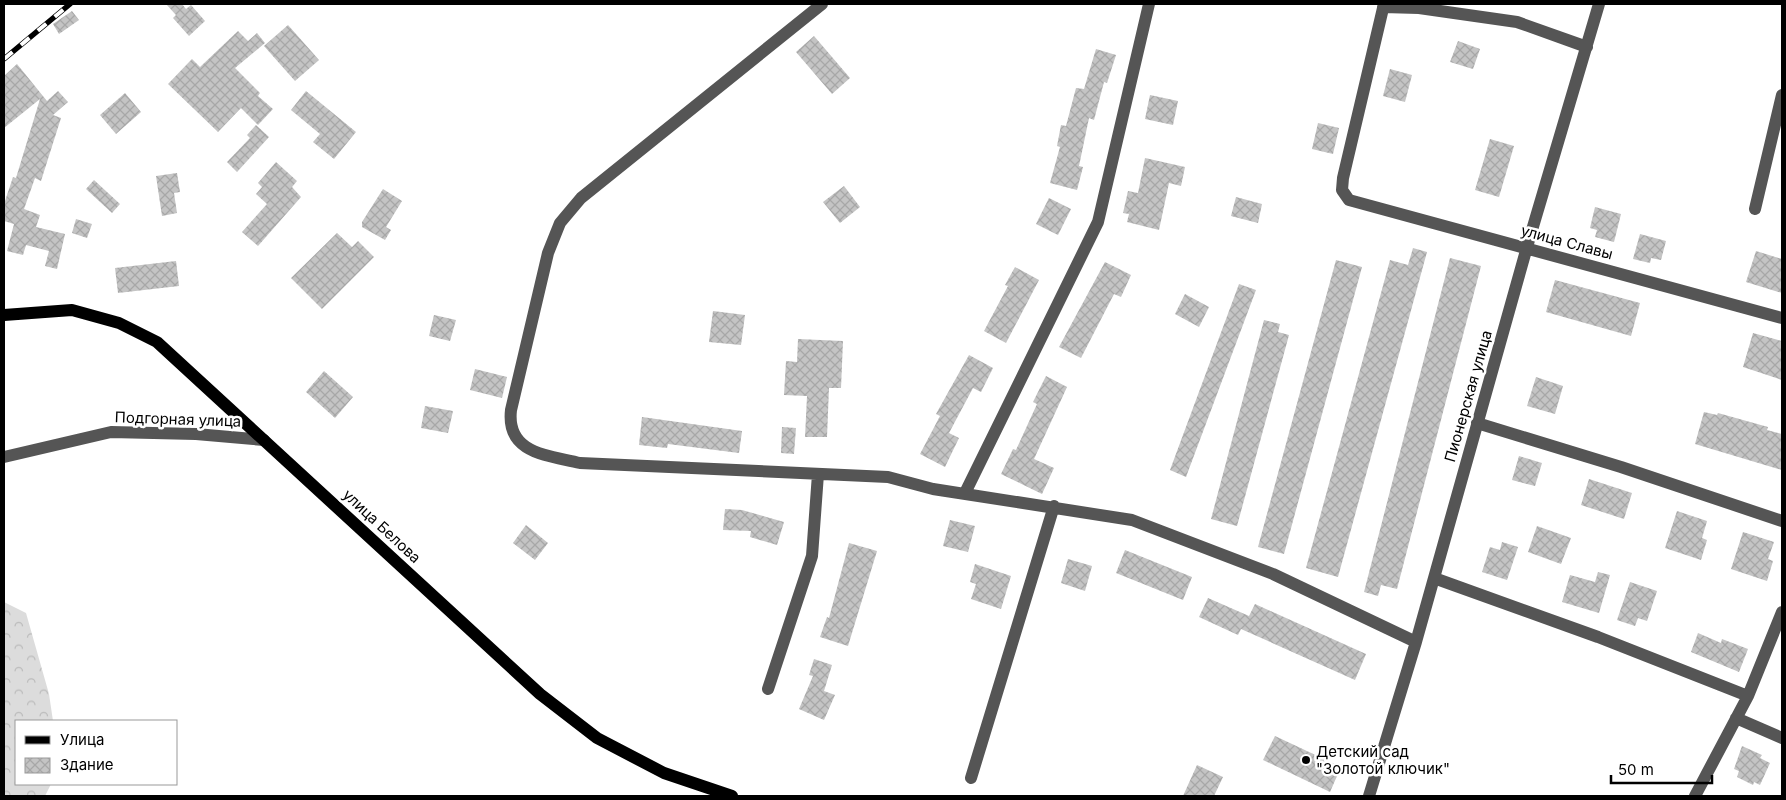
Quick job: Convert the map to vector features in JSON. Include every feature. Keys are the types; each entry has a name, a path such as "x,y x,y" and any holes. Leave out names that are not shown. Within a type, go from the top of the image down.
{"main road":[{"name":"улица Белова","path":"4,315 72,310 119,323 158,342 540,694 597,738 664,773 732,796"}],"street":[{"path":"822,4 581,198 560,223 548,253 510,420 516,438 530,451 580,463 888,477 933,489 1054,506 1132,520 1273,574 1416,642"},
{"path":"965,493 1098,222 1149,4"},
{"name":"Пионерская улица","path":"1369,796 1416,642 1527,247 1599,4"},
{"path":"1384,6 1419,8 1517,22 1587,47"},
{"name":"улица Славы","path":"1384,6 1343,178 1345,195 1354,203 1527,247 1782,318"},
{"path":"1755,209 1782,95"},
{"path":"1477,422 1621,467 1782,521"},
{"name":"Подгорная улица","path":"4,458 111,432 196,434 264,440"},
{"path":"768,689 812,556 818,474"},
{"path":"971,778 1054,506"},
{"path":"1434,578 1598,637 1748,696"},
{"path":"1694,796 1748,696 1782,612"},
{"path":"1736,718 1782,738"}],"green space":[{"path":"4,602 26,613 49,694 53,720 15,720 15,785 50,785 45,796 4,796"}],"building":[{"path":"166,4 182,4 186,9 191,5 205,21 189,36 173,18 176,15"},
{"path":"72,11 79,20 59,34 53,24"},
{"path":"288,25 319,60 295,81 264,46"},
{"path":"238,31 248,41 257,33 265,43 235,68 260,93 258,96 273,109 258,125 241,108 218,132 168,84 192,59 200,67"},
{"path":"814,36 850,78 832,94 796,52"},
{"path":"1458,41 1480,49 1473,69 1450,62"},
{"path":"1096,49 1116,55 1107,83 1104,82 1094,120 1089,118 1079,166 1083,167 1077,190 1050,183 1060,147 1057,146 1061,125 1066,126 1076,88 1084,89"},
{"path":"17,64 47,101 58,91 68,102 53,115 61,118 41,181 35,178 24,209 40,215 36,227 65,234 57,269 45,266 49,251 26,245 23,255 7,251 14,224 4,221 4,204 13,177 16,178 40,99 4,128 4,76"},
{"path":"1390,69 1412,75 1405,102 1383,96"},
{"path":"306,91 356,132 334,159 313,142 320,134 291,110"},
{"path":"125,93 141,112 116,134 100,115"},
{"path":"1150,95 1178,101 1173,125 1145,119"},
{"path":"1318,123 1339,128 1333,154 1312,149"},
{"path":"256,125 269,137 237,172 227,162 250,138 247,135"},
{"path":"1490,139 1514,146 1499,197 1475,190"},
{"path":"1145,158 1185,167 1181,186 1169,183 1159,230 1127,222 1129,214 1123,213 1128,191 1138,193"},
{"path":"276,162 297,181 292,187 301,197 258,246 242,232 267,204 256,194 262,187 258,183"},
{"path":"177,173 180,192 174,193 177,213 162,216 156,176"},
{"path":"94,180 120,204 112,213 86,189"},
{"path":"844,186 860,207 840,223 823,202"},
{"path":"383,189 402,201 386,227 391,230 385,240 362,227 362,222"},
{"path":"1236,197 1262,204 1258,223 1231,216"},
{"path":"1049,198 1071,209 1058,235 1036,224"},
{"path":"1595,207 1621,214 1614,242 1595,237 1597,230 1590,228"},
{"path":"76,219 92,224 87,238 72,233"},
{"path":"337,233 352,247 358,241 374,257 322,309 291,278"},
{"path":"1640,234 1666,241 1661,260 1651,258 1650,263 1633,259"},
{"path":"1413,248 1427,252 1338,577 1306,568 1390,260 1408,265"},
{"path":"1756,251 1782,259 1782,293 1746,282"},
{"path":"1450,258 1481,266 1397,589 1381,585 1378,596 1364,592"},
{"path":"1336,260 1362,267 1284,554 1258,547"},
{"path":"176,261 179,286 118,293 115,268"},
{"path":"1105,262 1131,275 1121,297 1114,294 1081,358 1059,347"},
{"path":"1015,267 1039,280 1006,343 984,331 1008,286 1005,285"},
{"path":"1555,280 1640,303 1631,336 1546,312"},
{"path":"1239,284 1256,290 1186,477 1170,470"},
{"path":"1185,294 1209,307 1199,327 1175,314"},
{"path":"713,311 745,315 741,345 709,342"},
{"path":"434,315 456,320 450,341 429,336"},
{"path":"1264,320 1280,324 1278,332 1289,335 1237,526 1211,519"},
{"path":"1753,333 1782,341 1782,380 1743,367"},
{"path":"798,339 843,341 841,388 829,388 827,437 805,437 807,396 784,395 786,361 797,362"},
{"path":"969,355 993,368 981,392 973,388 949,433 959,438 945,467 920,454 940,416 936,414"},
{"path":"475,369 507,377 502,398 470,390"},
{"path":"324,371 353,397 335,418 306,392"},
{"path":"1046,376 1067,387 1034,459 1054,468 1042,494 1001,474 1013,449 1016,450 1037,404 1033,402"},
{"path":"1536,377 1563,386 1555,414 1527,406"},
{"path":"425,406 453,411 448,433 421,428"},
{"path":"1704,412 1717,415 1718,413 1768,427 1767,430 1782,434 1782,470 1695,444"},
{"path":"642,417 742,431 739,453 668,444 667,448 639,445"},
{"path":"782,427 796,428 794,454 781,453"},
{"path":"1519,456 1542,463 1535,486 1512,480"},
{"path":"1589,479 1632,493 1624,519 1581,505"},
{"path":"725,509 742,510 784,522 777,545 750,537 751,531 723,530"},
{"path":"1677,511 1707,521 1702,538 1707,540 1701,560 1665,548"},
{"path":"950,520 975,526 968,552 943,546"},
{"path":"526,525 548,543 535,560 513,543"},
{"path":"1537,526 1571,538 1561,564 1528,552"},
{"path":"1743,532 1774,542 1768,559 1773,561 1767,581 1731,569"},
{"path":"1502,542 1518,547 1507,580 1482,572 1490,547 1500,550"},
{"path":"849,543 877,551 848,646 820,637 827,617 829,618"},
{"path":"1125,550 1192,577 1183,600 1116,573"},
{"path":"1068,559 1092,566 1085,591 1061,583"},
{"path":"975,564 1011,576 1001,609 971,599 976,584 970,582"},
{"path":"1598,572 1610,575 1599,613 1562,602 1570,575 1595,582"},
{"path":"1630,582 1657,591 1647,621 1638,618 1635,626 1617,620"},
{"path":"1208,598 1249,616 1255,604 1366,654 1355,680 1241,629 1238,635 1199,617"},
{"path":"1698,633 1721,643 1722,639 1748,649 1739,672 1691,652"},
{"path":"814,659 832,665 824,691 835,695 824,720 799,709 813,676 809,675"},
{"path":"1275,736 1341,767 1330,792 1263,760"},
{"path":"1742,746 1762,755 1760,758 1770,763 1760,785 1754,782 1753,785 1737,777 1739,771 1734,769"},
{"path":"1197,765 1223,777 1214,796 1183,796"}],"railway":[{"path":"4,59 70,4"}],"place":[{"name":"Детский сад \"Золотой ключик\"","path":"1306,760"}]}
